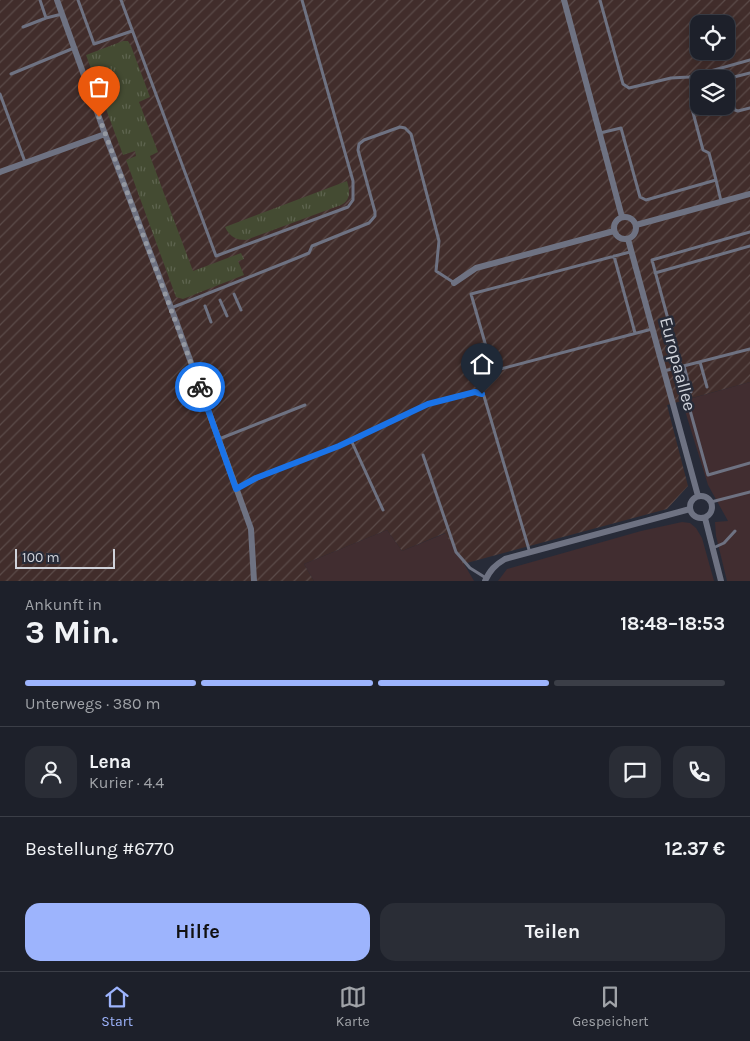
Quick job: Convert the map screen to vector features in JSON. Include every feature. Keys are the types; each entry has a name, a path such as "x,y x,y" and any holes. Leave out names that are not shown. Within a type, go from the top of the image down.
{"street":[{"path":"57,0 251,529 254,581"},
{"path":"564,0 622,217"},
{"path":"0,172 105,134"},
{"path":"636,225 750,194"},
{"path":"622,217 631,218 636,225 635,234 628,239 620,238 614,231 616,222 622,217"},
{"path":"454,283 476,268 614,231"},
{"name":"Europaallee","path":"628,239 698,496"},
{"path":"698,496 706,497 712,502 711,513 705,518 695,517 690,509 692,501 698,496"},
{"path":"486,579 495,566 505,560 690,509"},
{"path":"705,518 721,581"}],"lane":[{"path":"40,0 46,18"},
{"path":"78,0 94,44 132,31"},
{"path":"121,0 216,256 348,206 353,200 353,181 302,0"},
{"path":"600,0 622,84 625,87 629,88 671,78 689,77 750,60"},
{"path":"23,27 62,14"},
{"path":"11,74 74,48"},
{"path":"735,77 750,73"},
{"path":"0,94 25,162"},
{"path":"735,110 750,108"},
{"path":"694,115 703,150 709,153 722,202"},
{"path":"171,308 309,253 312,246 370,223 376,212 358,150 359,144 364,140 400,127 405,128 411,134 439,241 436,271 454,283"},
{"path":"600,133 621,128 642,199 646,200 716,180"},
{"path":"691,392 652,260 750,232"},
{"path":"655,273 750,246"},
{"path":"493,371 471,294 631,252"},
{"path":"614,256 635,333"},
{"path":"234,294 241,310"},
{"path":"220,300 226,316"},
{"path":"205,306 211,322"},
{"path":"476,371 483,373 493,371 653,329"},
{"path":"664,371 750,349"},
{"path":"700,362 707,387"},
{"path":"236,489 256,478 351,440 428,404 480,392 484,396 530,553"},
{"path":"688,403 708,475 750,463"},
{"path":"218,439 305,405"},
{"path":"351,440 383,510"},
{"path":"423,455 456,552 470,568 486,579"},
{"path":"712,502 750,492"},
{"path":"712,548 724,543 735,531"}],"shaded area":[{"path":"0,0 750,0 750,382 667,405 688,486 667,509 463,564 445,533 402,551 387,530 304,564 314,581 0,581"},
{"path":"750,382 750,581 727,581 716,536 715,522 728,521 708,485 682,401"},
{"path":"682,522 690,523 696,528 702,538 714,581 498,581 507,569 641,531"},
{"path":"387,530 402,551 446,533 474,581 314,581 304,564"}],"green space":[{"path":"123,41 128,41 131,46 150,97 139,102 158,152 150,156 193,271 241,253 244,259 238,261 244,275 183,299 176,297 126,160 136,156 135,151 123,155 86,55"},
{"path":"347,181 349,195 347,201 341,205 246,240 234,237 225,227"}],"way so far":[{"path":"99,117 200,387"}],"route":[{"path":"200,387 236,489 256,478 339,446 428,404 475,392 482,394"}]}
